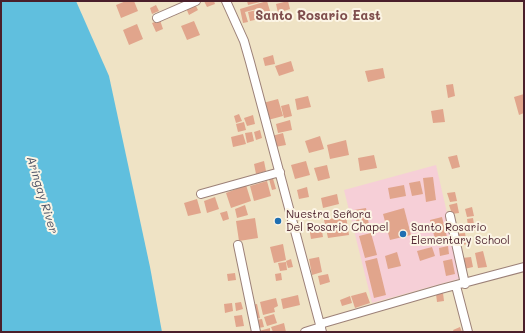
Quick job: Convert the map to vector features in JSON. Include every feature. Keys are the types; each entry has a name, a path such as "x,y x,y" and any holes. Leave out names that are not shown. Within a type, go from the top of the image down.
{"street":[{"path":"157,18 196,1"},
{"path":"226,1 244,41 321,328"},
{"path":"201,194 280,172"},
{"path":"450,216 468,332"},
{"path":"238,245 256,332"},
{"path":"305,332 441,289 461,285 524,267"}],"shaded area":[{"name":"Santo Rosario Elementary School","path":"436,165 462,278 372,303 344,190"}],"water":[{"name":"Aringay River","path":"1,1 76,1 109,76 150,267 162,332 1,332"}],"building":[{"path":"126,1 134,1 138,11 121,18 116,5"},
{"path":"204,1 214,1 215,4 207,7"},
{"path":"247,1 260,1 260,2 248,5"},
{"path":"267,1 270,11 259,14 257,9 245,12 248,22 243,23 240,9"},
{"path":"288,1 290,9 278,13 276,4"},
{"path":"195,4 198,10 189,15 186,8"},
{"path":"156,5 159,11 152,14 150,8"},
{"path":"257,10 259,19 250,21 248,12"},
{"path":"160,20 163,29 156,32 152,23"},
{"path":"194,21 200,35 187,40 181,26"},
{"path":"137,24 143,39 129,45 123,30"},
{"path":"273,55 275,64 265,66 263,58"},
{"path":"291,61 294,71 279,76 275,66"},
{"path":"383,68 385,78 368,82 365,71"},
{"path":"453,84 455,96 448,98 446,85"},
{"path":"524,94 524,113 519,115 514,97"},
{"path":"308,96 311,107 297,110 295,99"},
{"path":"278,99 283,116 268,120 263,103"},
{"path":"289,104 292,116 284,118 281,106"},
{"path":"443,109 445,122 433,123 431,111"},
{"path":"239,114 242,121 236,123 234,116"},
{"path":"253,115 255,124 247,126 244,118"},
{"path":"290,120 292,130 278,133 276,124"},
{"path":"244,122 246,130 238,132 236,124"},
{"path":"260,130 262,138 256,140 254,132"},
{"path":"252,132 254,141 247,143 245,133"},
{"path":"283,133 286,145 275,147 272,136"},
{"path":"243,134 246,144 233,147 231,137"},
{"path":"320,136 324,149 309,153 305,141"},
{"path":"346,140 349,155 330,159 327,145"},
{"path":"374,155 377,168 360,171 358,158"},
{"path":"457,155 460,167 452,169 448,157"},
{"path":"264,161 266,171 256,174 254,164"},
{"path":"306,161 310,175 295,179 291,165"},
{"path":"327,165 330,178 318,181 314,168"},
{"path":"272,175 276,189 272,190 269,179"},
{"path":"433,177 436,200 426,202 423,178"},
{"path":"267,181 271,196 254,201 250,186"},
{"path":"420,181 423,194 412,196 409,183"},
{"path":"246,185 251,201 231,208 226,193"},
{"path":"404,185 406,196 390,199 388,188"},
{"path":"307,187 309,197 299,199 297,190"},
{"path":"455,192 457,201 450,202 447,193"},
{"path":"337,194 339,204 323,208 321,198"},
{"path":"215,197 219,209 207,213 204,201"},
{"path":"197,199 201,213 188,216 184,203"},
{"path":"457,203 459,213 452,214 449,205"},
{"path":"245,205 248,215 237,218 235,209"},
{"path":"472,207 474,216 467,217 465,209"},
{"path":"366,208 369,225 358,228 354,210"},
{"path":"404,208 411,235 390,240 383,214"},
{"path":"227,211 229,219 223,221 220,213"},
{"path":"346,216 349,235 328,238 324,220"},
{"path":"442,217 448,241 436,243 430,220"},
{"path":"255,218 258,238 239,241 236,221"},
{"path":"473,218 475,231 469,232 467,219"},
{"path":"321,225 323,237 311,239 309,227"},
{"path":"371,233 377,255 365,258 359,236"},
{"path":"465,233 467,244 458,246 455,234"},
{"path":"283,244 286,260 274,263 270,247"},
{"path":"448,246 449,254 440,256 439,248"},
{"path":"432,247 435,256 420,261 417,251"},
{"path":"483,251 487,267 478,268 475,253"},
{"path":"397,252 401,266 388,269 385,256"},
{"path":"319,257 322,272 312,275 309,259"},
{"path":"471,257 473,267 464,269 462,258"},
{"path":"377,258 386,295 374,298 365,261"},
{"path":"291,259 293,267 288,268 286,261"},
{"path":"452,259 455,274 446,276 443,261"},
{"path":"286,262 287,270 280,271 278,263"},
{"path":"235,273 236,280 228,281 227,274"},
{"path":"281,273 282,280 276,281 275,274"},
{"path":"328,274 330,282 320,285 318,276"},
{"path":"366,292 370,303 355,308 351,296"},
{"path":"443,293 444,301 437,302 436,294"},
{"path":"298,295 300,305 283,309 281,299"},
{"path":"350,296 352,303 342,306 340,300"},
{"path":"276,298 278,306 274,308 275,312 263,315 260,302"},
{"path":"241,302 243,309 236,311 235,303"},
{"path":"232,303 233,311 225,313 224,304"},
{"path":"257,304 260,318 255,319 251,305"},
{"path":"274,314 277,323 267,326 264,317"},
{"path":"242,315 244,326 236,327 234,316"},
{"path":"262,319 264,327 258,328 256,320"},
{"path":"284,323 286,332 273,332 271,327"},
{"path":"460,327 462,332 454,332 453,330"},
{"path":"270,328 270,332 259,331"}],"place":[{"name":"Nuestra Señora Del Rosario Chapel","path":"278,221"},
{"name":"Santo Rosario Elementary School","path":"403,234"}],"district":[{"name":"Santo Rosario East","path":"318,16"}]}
